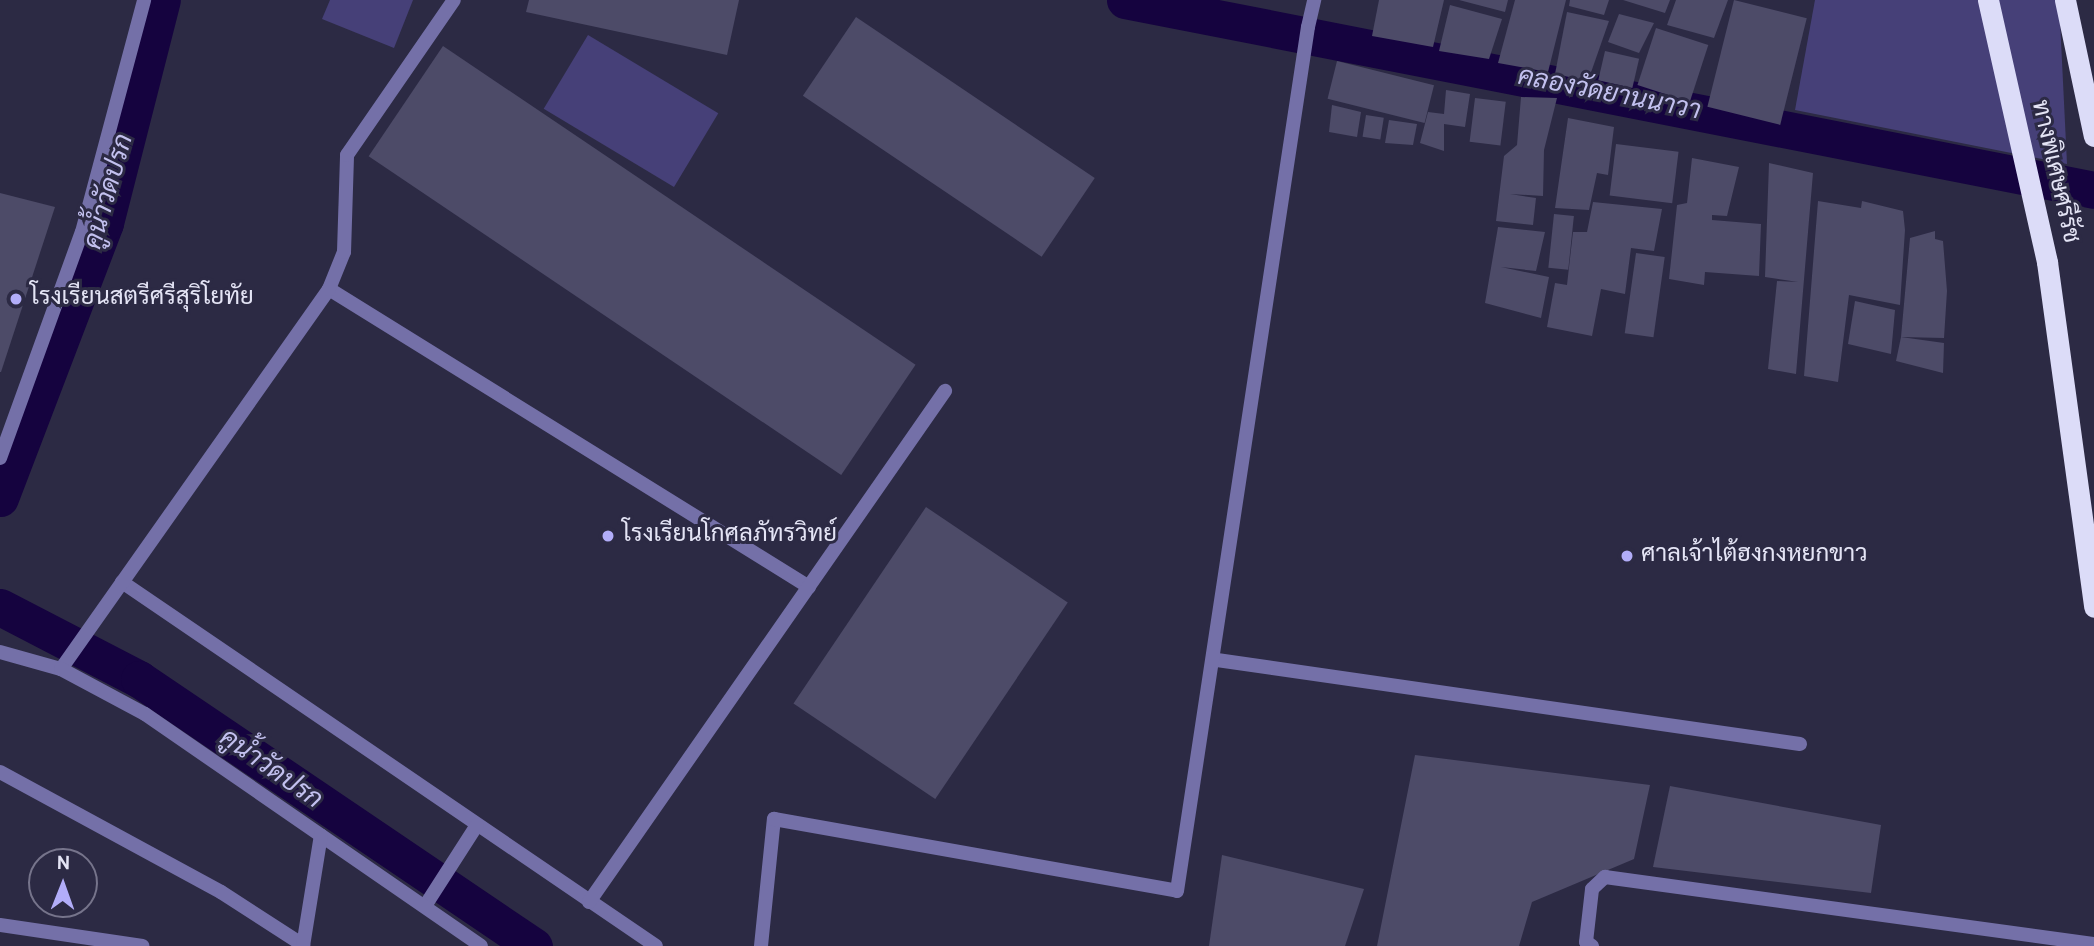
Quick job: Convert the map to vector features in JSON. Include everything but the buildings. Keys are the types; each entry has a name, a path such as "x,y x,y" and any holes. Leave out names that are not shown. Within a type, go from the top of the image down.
{"highway":[{"name":"ทางพิเศษศรีรัช","path":"1989,0 2048,262 2094,607"},
{"name":"ทางพิเศษศรีรัช","path":"2065,0 2094,136"}],"street":[{"path":"0,458 82,232 145,0"},
{"path":"65,664 329,289 345,247 341,198 347,155 454,0"},
{"path":"761,946 774,819 1177,891 1217,660 1314,0"},
{"path":"329,289 809,587"},
{"path":"589,902 945,391"},
{"path":"122,582 656,946"},
{"path":"0,652 65,664 145,714 321,835 429,901 481,946"},
{"path":"1217,660 1800,744"},
{"path":"0,772 221,892 303,946 321,835"},
{"path":"429,901 477,825"},
{"path":"1592,946 1586,942 1592,889 1605,877 2094,944"},
{"path":"0,925 142,946"}],"shaded area":[{"path":"330,0 413,0 394,48 322,19"},
{"path":"1815,0 2059,0 2067,164 1795,110"},
{"path":"588,35 718,113 674,187 544,109"}],"waterway":[{"name":"คูน้ำวัดปรก","path":"0,498 105,223 162,0"},
{"name":"คลองวัดยานนาวา","path":"1125,0 2094,190"},
{"name":"คูน้ำวัดปรก","path":"0,607 139,679 534,946"}],"place":[{"name":"โรงเรียนสตรีศรีสุริโยทัย","path":"16,299"},
{"name":"โรงเรียนโกศลภัทรวิทย์","path":"608,536"},
{"name":"ศาลเจ้าไต้ฮงกงหยกขาว","path":"1627,556"}]}
